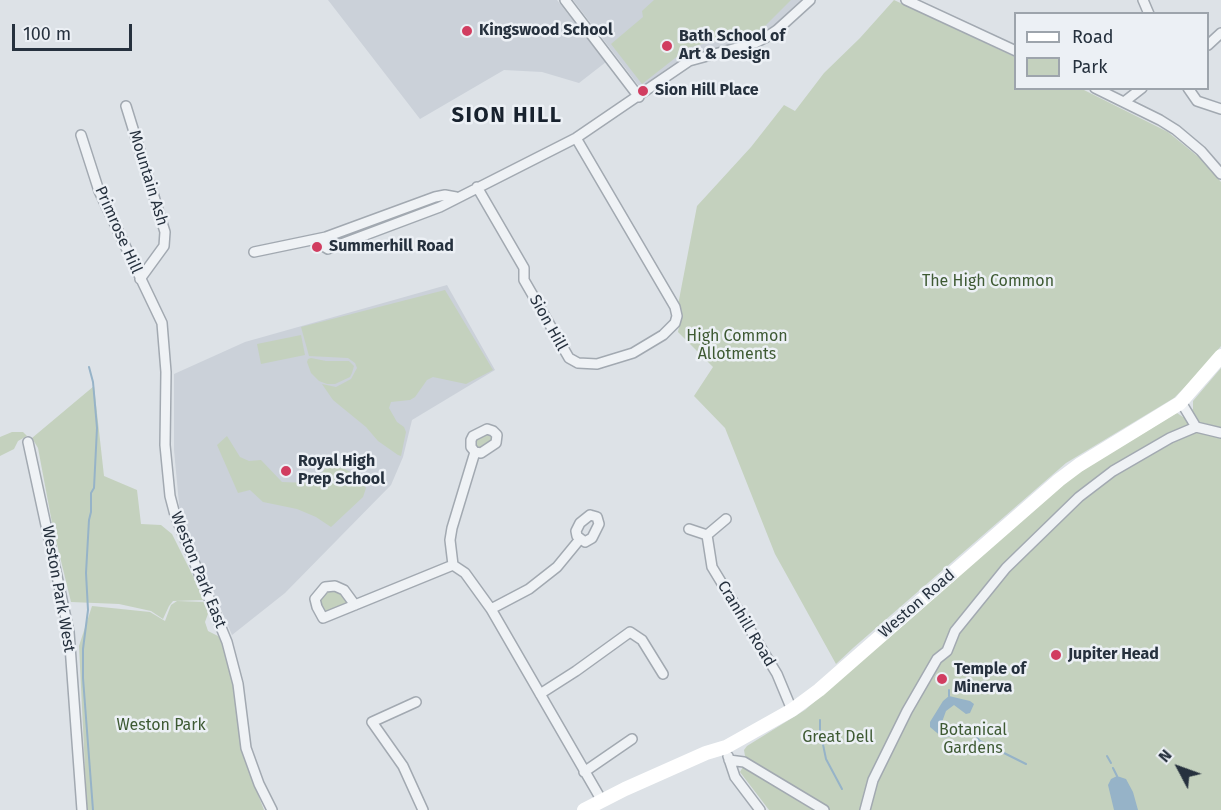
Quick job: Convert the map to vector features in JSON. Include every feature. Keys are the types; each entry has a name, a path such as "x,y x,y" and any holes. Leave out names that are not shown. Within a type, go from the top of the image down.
{"street":[{"path":"565,0 639,97"},
{"path":"254,252 326,237 323,246 328,249 440,207 576,138 689,61 765,38 810,0"},
{"path":"906,0 928,5 1014,50"},
{"path":"1209,44 1221,33"},
{"path":"1099,90 1176,130 1201,151 1221,174"},
{"path":"1124,102 1139,90"},
{"path":"1189,90 1197,101 1221,109"},
{"name":"Mountain Ash","path":"126,106 165,232 164,246 140,279"},
{"name":"Primrose Hill","path":"81,135 99,191 162,323"},
{"name":"Sion Hill","path":"477,187 525,268 524,280 568,358 578,363 597,364 633,353 663,335 675,323 677,316 669,297 576,138"},
{"name":"Weston Park East","path":"162,323 166,372 165,445 172,505 227,642 238,684 246,748 259,784 272,810"},
{"name":"Weston Road","path":"584,810 706,753 728,753 792,710 819,690 1059,480 1079,465 1181,402 1221,356"},
{"path":"1181,402 1196,427"},
{"path":"865,810 873,780 907,711 937,659 947,651 955,631 1006,568 1039,534 1092,486 1152,448 1196,427 1221,433"},
{"name":"Weston Park West","path":"28,442 69,632 82,810"},
{"path":"475,452 452,528 450,540 453,565 465,573 491,609 602,801"},
{"path":"689,528 707,534 726,519"},
{"name":"Cranhill Road","path":"707,534 712,567 777,674 792,710"},
{"path":"491,609 529,589 557,567 580,539"},
{"path":"355,605 453,565"},
{"path":"540,694 576,671 629,628 642,640 663,674"},
{"path":"416,702 372,722 403,766 423,810"},
{"path":"584,772 632,739"},
{"path":"728,753 735,777 760,810"},
{"path":"728,753 824,810"}],"shaded area":[{"name":"Kingswood School","path":"328,0 557,0 606,62 579,83 542,72 504,70 420,119"},
{"name":"Bath School of Art & Design","path":"573,0 806,0 767,32 751,40 686,58 642,90"},
{"name":"Royal High Prep School","path":"447,285 495,370 412,420 403,457 391,485 285,593 232,635 180,514 174,450 174,374 245,342"}],"green space":[{"name":"Bath School of Art & Design","path":"654,0 791,0 763,28 750,34 688,48 642,84 611,44 643,17 642,11"},
{"name":"The High Common","path":"894,0 1014,57 1014,90 1084,90 1168,132 1201,159 1221,182 1221,346 1203,369 1174,398 1066,463 836,664 775,554 725,428 694,396 713,367 678,332 682,311 678,305 697,206 751,147 784,105 795,111 824,73"},
{"path":"445,290 493,370 466,384 433,377 427,380 415,397 410,400 391,402 389,408 406,432 401,456 378,441 366,427 333,400 322,384 336,387 351,379 357,368 355,363 348,358 309,356 301,327"},
{"path":"301,335 305,355 261,364 257,344"},
{"path":"311,358 326,361 349,361 354,366 350,377 335,384 327,384 319,381 311,373 307,362"},
{"path":"1221,368 1221,810 769,810 740,772 748,758 744,750 747,746 805,710 1076,474 1173,415 1177,413 1183,417 1193,409 1193,401"},
{"path":"94,386 104,476 137,490 141,524 161,525 172,534 205,600 173,601 163,619 151,611 119,604 71,602 53,528 38,448 32,438"},
{"path":"12,432 23,432 27,436 18,441 14,449 0,456 0,437"},
{"path":"488,432 496,438 480,451 474,446 475,438"},
{"path":"227,436 240,457 249,461 261,460 282,482 309,483 328,465 345,469 359,477 366,488 363,497 331,527 316,517 297,509 263,502 250,490 238,493 217,445"},
{"path":"335,589 342,592 350,603 325,614 319,600 327,590"},
{"name":"Weston Park","path":"177,601 204,602 209,611 205,622 208,631 218,636 223,643 234,682 243,746 264,810 87,810 79,646 92,606 150,612 165,621 171,605"}],"water":[{"path":"949,696 974,704 970,713 966,714 954,705 946,711 942,722 953,728 954,733 943,738 930,727 930,722 943,701"},
{"path":"1117,776 1126,779 1133,792 1138,810 1114,810 1108,785 1111,779"}],"waterway":[{"path":"89,367 93,382 97,428 86,573 88,610 83,649 83,678 93,810"},
{"path":"949,690 949,696"},
{"path":"820,720 826,759 842,789"},
{"path":"953,728 964,726 972,731 980,741 1026,764"},
{"path":"1107,756 1111,763"},
{"path":"1113,768 1117,776"}],"place":[{"name":"Kingswood School","path":"467,31"},
{"name":"Bath School of Art & Design","path":"667,46"},
{"name":"Sion Hill Place","path":"643,91"},
{"name":"Summerhill Road","path":"317,247"},
{"name":"Royal High Prep School","path":"286,471"},
{"name":"Jupiter Head","path":"1056,655"},
{"name":"Temple of Minerva","path":"942,679"}],"district":[{"name":"SION HILL","path":"507,116"}],"park label":[{"name":"High Common Allotments","path":"737,346"},
{"name":"Great Dell","path":"838,738"},
{"name":"Botanical Gardens","path":"973,740"}]}
